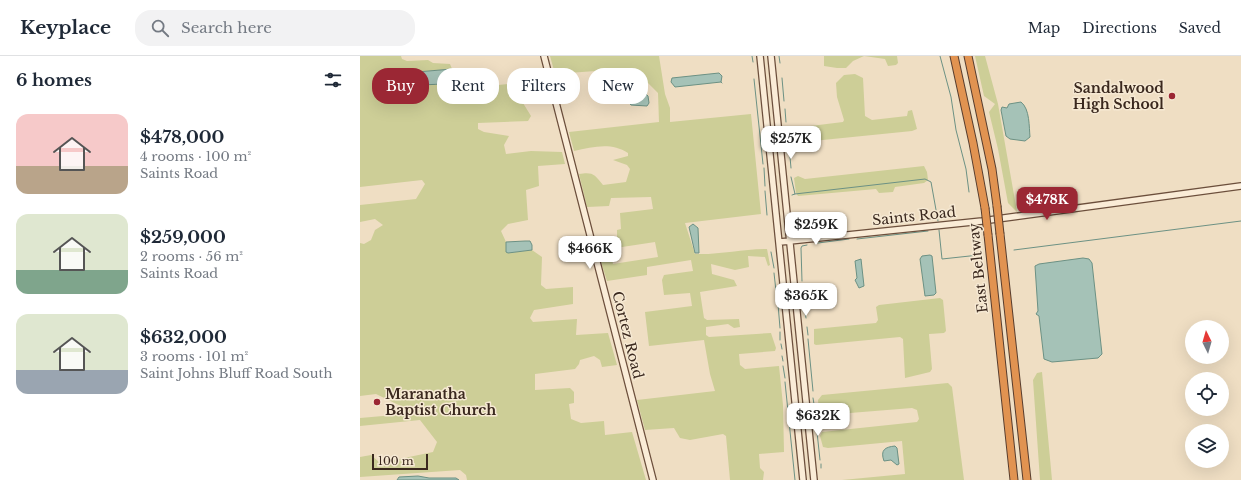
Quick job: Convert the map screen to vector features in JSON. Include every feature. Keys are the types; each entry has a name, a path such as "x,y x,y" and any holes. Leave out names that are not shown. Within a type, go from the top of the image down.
{"highway":[{"name":"East Beltway","path":"954,56 973,143 985,208 1013,480"},
{"name":"East Beltway","path":"968,56 992,169 1028,480"}],"street":[{"name":"Cortez Road","path":"544,56 653,480"},
{"path":"760,56 803,480"},
{"path":"771,56 814,480"},
{"name":"Saints Road","path":"780,242 982,221 1241,186"}],"green space":[{"path":"360,56 401,56 402,59 407,61 428,60 433,63 450,64 452,68 437,68 437,70 429,71 429,68 372,68 372,104 429,104 429,79 437,81 437,104 499,104 499,85 507,84 507,104 524,104 531,116 528,121 478,123 478,129 484,132 509,136 504,145 506,154 531,151 562,152 565,164 538,166 539,186 526,190 528,220 508,224 501,231 506,242 506,251 508,253 532,250 542,257 541,285 546,289 573,287 573,304 534,310 530,318 533,322 577,319 576,335 608,333 617,365 602,367 600,360 594,356 580,360 575,369 535,374 535,390 570,388 574,392 574,403 569,404 571,419 581,423 604,421 605,435 632,432 646,480 467,480 466,475 460,470 360,477 360,457 371,455 380,463 433,452 437,442 420,420 360,426 360,418 406,414 407,409 376,394 360,396 360,243 364,244 371,240 375,230 383,225 375,219 360,222 360,205 416,199 425,184 422,180 360,187"},
{"path":"550,56 659,56 665,94 670,108 670,122 751,114 761,214 685,223 695,254 713,254 767,249 770,265 768,266 765,257 748,256 749,267 735,270 711,264 712,274 734,280 737,286 700,292 704,318 707,320 739,319 740,327 734,328 728,324 706,327 706,335 709,337 771,333 776,348 775,351 739,354 740,365 745,369 779,366 783,405 784,452 759,454 760,468 764,472 763,480 730,480 726,436 723,434 690,440 680,438 674,428 645,430 637,400 715,391 710,374 704,340 649,346 645,312 692,306 690,293 664,295 662,280 664,275 693,271 691,260 647,267 647,275 607,281 599,256 611,254 613,264 658,257 655,242 609,249 609,245 617,243 617,230 621,229 620,213 653,209 651,197 611,198 609,206 587,207 579,174 587,173 593,175 603,185 626,182 630,169 627,165 613,160 628,156 628,153 615,147 608,146 574,151 569,132 659,122 658,93 648,83 648,68 588,68 588,72 580,72 580,68 553,68"},
{"path":"824,56 864,56 853,61 846,68 837,68 824,66"},
{"path":"864,56 897,56 898,63 896,65 888,66 885,59"},
{"path":"975,56 985,56 998,104 1017,212 1008,203 998,149 989,112 995,104 984,96"},
{"path":"855,74 863,78 865,116 872,120 907,116 908,111 912,110 917,129 912,131 793,143 791,132 794,128 843,122 844,120 837,97 836,83 844,75"},
{"path":"924,166 927,172 928,180 924,183 895,187 893,192 879,193 876,189 798,196 796,193 794,178 798,176 805,179"},
{"path":"940,298 943,300 946,331 944,333 929,334 932,369 930,372 905,378 903,339 900,337 814,344 814,329 876,323 878,320 876,307 879,305"},
{"path":"1042,372 1052,480 1040,480 1033,380 1037,373"},
{"path":"948,383 952,387 964,480 842,480 905,474 902,441 828,448 823,447 820,436 822,432 917,422 919,419 917,410 912,408 825,415 819,412 818,400 822,395"}],"shaded area":[{"path":"437,70 437,84 429,85 429,71"},
{"path":"719,73 722,76 721,82 675,87 671,82 672,78"},
{"path":"648,96 649,103 647,106 630,104 648,104"},
{"path":"1021,102 1028,114 1029,123 1030,137 1025,141 1010,139 1006,136 1001,110 1002,107 1007,108 1009,104"},
{"path":"693,224 698,228 699,253 695,253 689,227"},
{"path":"530,241 532,250 506,252 506,242"},
{"path":"922,256 932,256 936,293 934,295 925,296 920,259"},
{"path":"1083,258 1089,259 1092,263 1102,354 1098,358 1052,362 1044,359 1039,316 1036,314 1038,311 1035,266 1039,264"},
{"path":"861,259 864,286 859,288 855,280 857,278 855,261"},
{"path":"895,446 897,448 899,464 897,465 891,460 884,461 883,457 883,452 886,448"},
{"path":"418,476 429,478 456,478 459,480 397,480 399,477"}],"waterway":[{"path":"752,56 753,62"},
{"path":"779,56 780,63"},
{"path":"940,56 951,97 956,130 966,169 969,192"},
{"path":"782,78 784,101"},
{"path":"754,79 763,164"},
{"path":"785,109 786,122"},
{"path":"787,130 789,150"},
{"path":"790,157 791,168"},
{"path":"764,168 765,186"},
{"path":"791,177 795,194 792,195"},
{"path":"795,194 925,179 931,182 938,221"},
{"path":"765,191 767,215"},
{"path":"1014,250 1241,221"},
{"path":"939,230 942,259 979,255"},
{"path":"857,239 928,231"},
{"path":"818,243 849,239"},
{"path":"802,281 801,248 802,246 807,245"},
{"path":"771,252 774,268"},
{"path":"774,273 776,291"},
{"path":"803,290 804,302"},
{"path":"778,304 780,328"},
{"path":"805,312 806,318"},
{"path":"807,327 808,335"},
{"path":"780,332 780,340"},
{"path":"808,339 813,391"},
{"path":"781,344 782,349"},
{"path":"782,356 783,361"},
{"path":"783,366 785,378"},
{"path":"785,382 795,480"},
{"path":"813,398 816,416"},
{"path":"816,420 817,427"},
{"path":"817,432 820,460"}],"place":[{"name":"Sandalwood High School","path":"1172,96"},
{"name":"Maranatha Baptist Church","path":"377,402"}]}
